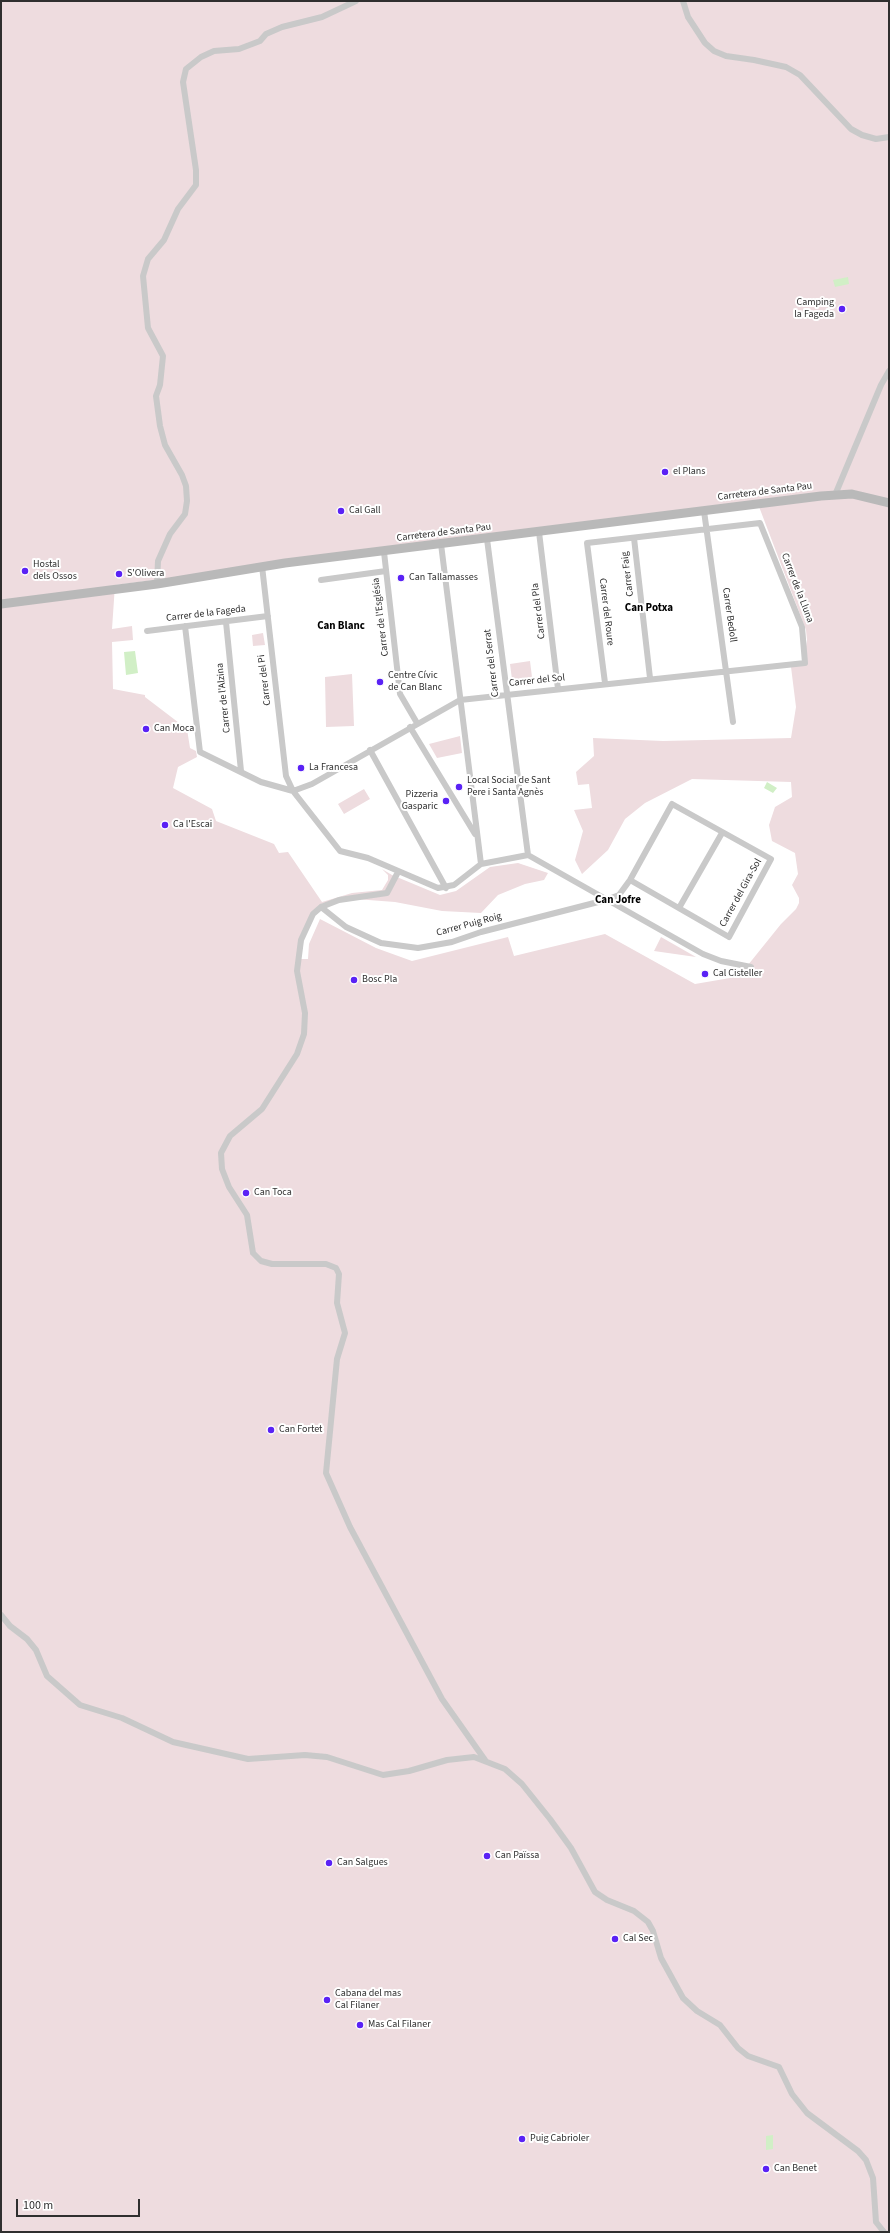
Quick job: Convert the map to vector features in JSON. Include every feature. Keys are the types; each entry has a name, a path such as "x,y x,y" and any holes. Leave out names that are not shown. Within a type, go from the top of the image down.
{"main road":[{"name":"Carretera de Santa Pau","path":"1,604 156,584 262,566 836,495 852,494 889,503"}],"street":[{"path":"156,584 158,561 170,534 185,514 187,501 186,486 182,475 165,445 160,426 156,396 160,385 163,356 148,328 142,276 148,259 164,240 178,209 196,185 196,170 183,82 186,69 201,57 214,51 239,49 260,41 266,34 322,17 356,1"},
{"path":"683,1 688,16 705,43 714,51 726,56 786,67 800,75 851,128 862,135 876,139 889,137"},
{"path":"836,495 881,385 889,371"},
{"name":"Carrer Bedoll","path":"704,511 733,722"},
{"name":"Carrer de la Lluna","path":"707,531 760,523 802,627 805,663"},
{"path":"634,538 707,531"},
{"name":"Carrer del Pla","path":"539,532 558,688"},
{"name":"Carrer del Serrat","path":"487,538 528,855"},
{"name":"Carrer del Roure","path":"605,683 588,543 634,538"},
{"name":"Carrer Faig","path":"634,538 650,678"},
{"path":"441,544 476,835 481,864"},
{"name":"Carrer de l'Església","path":"384,552 400,694 417,723"},
{"name":"Carrer del Pi","path":"262,566 286,776 293,791 340,851 368,858 429,886 446,888"},
{"path":"321,580 386,572"},
{"name":"Carrer de la Fageda","path":"147,630 268,616"},
{"name":"Carrer de l'Alzina","path":"226,622 241,772"},
{"path":"185,626 200,752 261,782 293,791"},
{"name":"Carrer del Sol","path":"293,791 312,784 417,723 460,700 650,678 805,663"},
{"path":"410,727 476,835"},
{"path":"370,750 446,888 454,885 481,864 528,855 703,954 721,961 751,967"},
{"name":"Carrer del Gira-Sol","path":"630,880 729,936 772,859 672,804"},
{"name":"Carrer Puig Roig","path":"321,907 346,926 381,943 418,948 452,942 481,932 606,900 619,895 630,880 672,804"},
{"path":"679,908 722,832"},
{"path":"398,872 387,893 339,900 321,907 313,914 301,940 297,971 305,1013 304,1034 297,1054 262,1110 230,1136 221,1153 222,1170 229,1186 247,1216 253,1253 261,1261 272,1264 326,1264 336,1268 339,1274 337,1303 345,1333 337,1359 326,1473 350,1526 442,1699 485,1760"},
{"path":"1,1615 10,1626 27,1639 36,1650 47,1676 80,1705 122,1718 173,1742 248,1759 305,1754 327,1757 383,1775 409,1771 459,1758 474,1757 505,1769 541,1807 571,1848 595,1892 607,1900 634,1911 648,1922 653,1931 661,1958 683,1998 697,2011 720,2025 738,2048 748,2056 779,2067 792,2094 807,2113 858,2151 866,2160 873,2178 876,2222 884,2232"}],"shaded area":[{"path":"1,1 889,1 889,2232 1,2232","holes":["758,504 806,630 807,640 803,665 791,667 796,707 791,738 663,741 593,738 594,756 576,772 578,785 589,784 592,808 574,810 583,831 575,860 582,874 608,850 625,819 645,803 692,779 791,782 792,797 775,807 769,825 772,841 795,853 798,874 792,885 799,898 799,903 796,909 781,924 748,965 730,978 695,984 605,934 514,956 508,937 412,961 376,948 320,919 309,944 308,959 300,959 304,938 316,913 336,903 355,899 395,902 442,911 481,913 498,895 525,884 544,880 548,873 518,863 490,867 456,891 440,895 392,875 382,869 388,875 388,880 382,890 352,893 322,902 288,852 279,853 274,844 216,821 212,809 173,788 178,767 197,757 196,751 190,748 187,729 145,697 145,695 113,689 112,642 133,640 132,626 112,629 115,585"]},
{"path":"848,277 849,284 835,287 833,280"},
{"path":"263,633 265,645 253,646 252,635"},
{"path":"135,651 138,673 126,675 124,652"},
{"path":"530,661 533,685 513,687 510,664"},
{"path":"352,674 354,726 326,727 325,677"},
{"path":"460,736 462,753 437,758 429,744"},
{"path":"767,782 777,788 773,793 764,788"},
{"path":"364,789 370,799 344,814 338,804"},
{"path":"661,937 696,957 654,951"},
{"path":"773,2135 773,2149 766,2150 766,2136"}],"place":[{"name":"Camping la Fageda","path":"842,309"},
{"name":"el Plans","path":"665,472"},
{"name":"Cal Gall","path":"341,511"},
{"name":"Hostal dels Ossos","path":"25,571"},
{"name":"S'Olivera","path":"119,574"},
{"name":"Can Tallamasses","path":"401,578"},
{"name":"Centre Cívic de Can Blanc","path":"380,682"},
{"name":"Can Moca","path":"146,729"},
{"name":"La Francesa","path":"301,768"},
{"name":"Local Social de Sant Pere i Santa Agnès","path":"459,787"},
{"name":"Pizzeria Gasparic","path":"446,801"},
{"name":"Ca l'Escai","path":"165,825"},
{"name":"Cal Cisteller","path":"705,974"},
{"name":"Bosc Pla","path":"354,980"},
{"name":"Can Toca","path":"246,1193"},
{"name":"Can Fortet","path":"271,1430"},
{"name":"Can Païssa","path":"487,1856"},
{"name":"Can Salgues","path":"329,1863"},
{"name":"Cal Sec","path":"615,1939"},
{"name":"Cabana del mas Cal Filaner","path":"327,2000"},
{"name":"Mas Cal Filaner","path":"360,2025"},
{"name":"Puig Cabrioler","path":"522,2139"},
{"name":"Can Benet","path":"766,2169"}],"district":[{"name":"Can Potxa","path":"649,609"},
{"name":"Can Blanc","path":"341,627"},
{"name":"Can Jofre","path":"618,901"}]}
